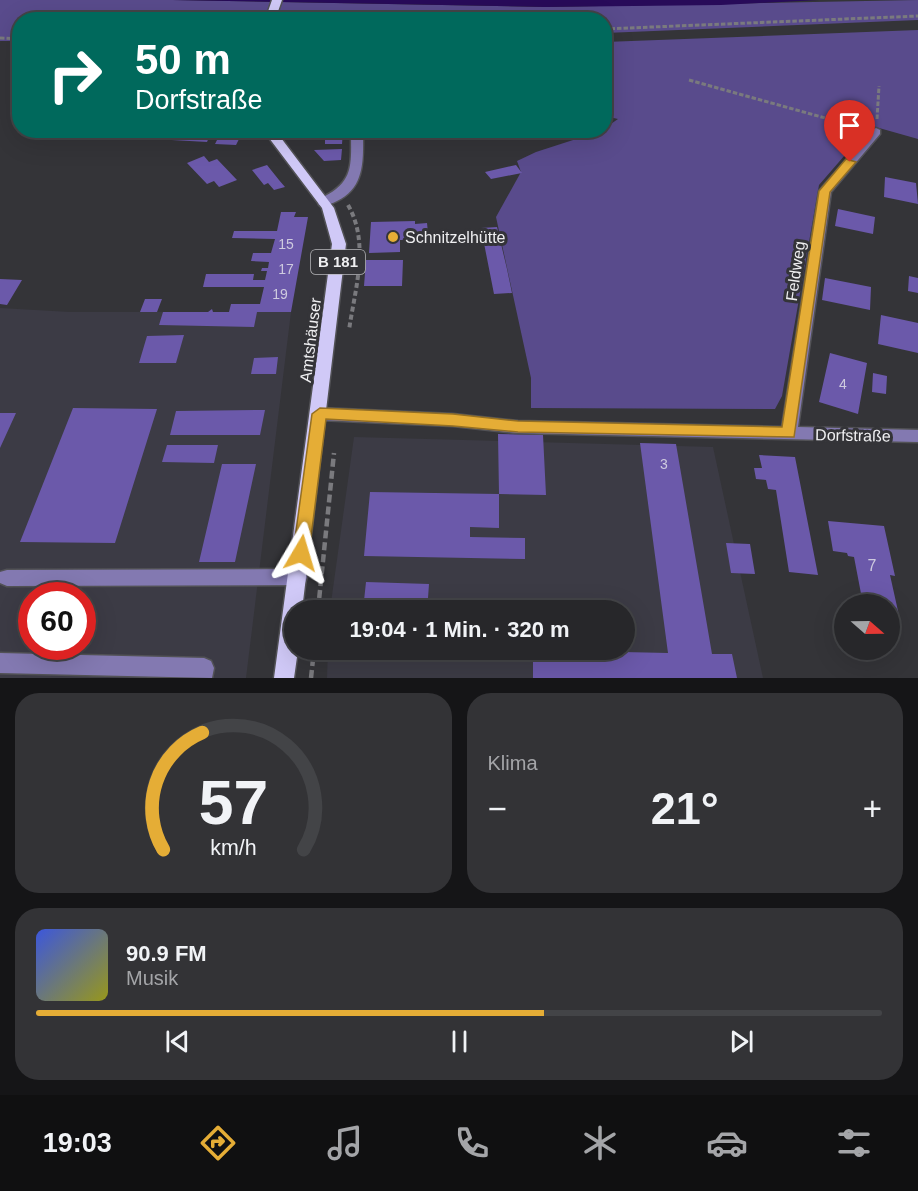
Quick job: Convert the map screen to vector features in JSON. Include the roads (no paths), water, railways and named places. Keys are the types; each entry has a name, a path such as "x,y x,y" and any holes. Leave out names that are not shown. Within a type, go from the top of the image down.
{"main road":[{"name":"Amtshäuser","path":"275,138 324,202 336,225 339,244 320,414"},
{"name":"B 181","path":"284,678 320,414"}],"street":[{"name":"Feldweg","path":"789,433 825,191 876,132"},
{"path":"324,202 340,196 357,176 357,138"},
{"name":"Dorfstraße","path":"320,414 453,420 518,427 918,436"},
{"path":"7,578 298,577"},
{"path":"0,663 204,668 202,678"}],"place":[{"name":"Schnitzelhütte","path":"393,237"}]}
